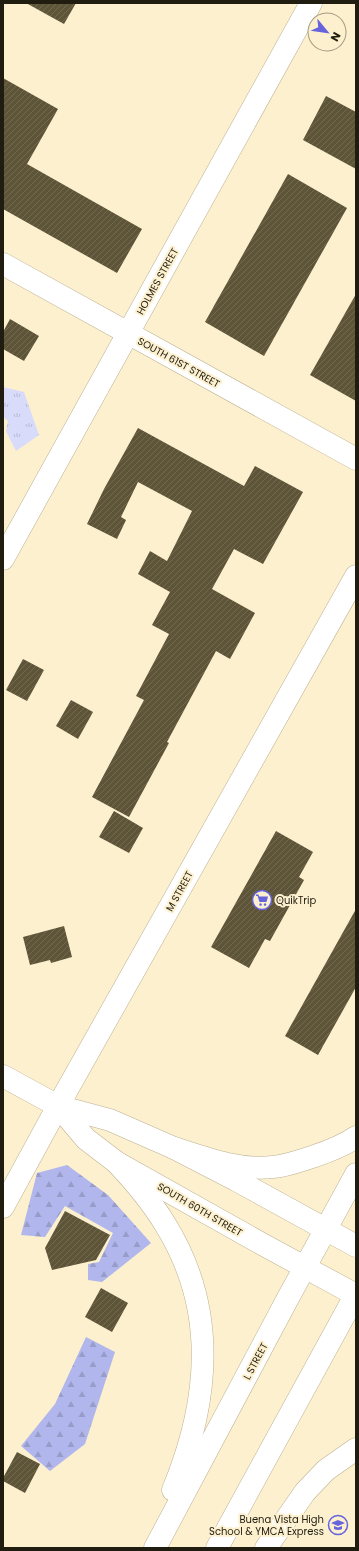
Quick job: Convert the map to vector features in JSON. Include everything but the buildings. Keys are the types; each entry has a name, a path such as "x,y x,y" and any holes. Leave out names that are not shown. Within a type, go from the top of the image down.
{"main road":[{"name":"HOLMES STREET","path":"3,559 311,3"},
{"name":"SOUTH 61ST STREET","path":"3,264 356,459"},
{"name":"M STREET","path":"3,1207 58,1106 356,576"},
{"name":"SOUTH 60TH STREET","path":"3,1076 58,1106 110,1120 174,1148 236,1180 356,1246"},
{"name":"SOUTH 60TH STREET","path":"58,1106 86,1139 116,1162 356,1295"},
{"path":"174,1148 237,1166 272,1167 292,1163 323,1153 349,1142 356,1137"},
{"path":"116,1162 138,1186 166,1225 188,1271 198,1303 202,1327 204,1350 201,1395 191,1438 175,1486 150,1548"},
{"name":"L STREET","path":"155,1548 356,1174"},
{"path":"217,1548 356,1295"},
{"path":"266,1548 305,1492 326,1470 356,1449"}],"green space":[{"path":"3,387 24,392 39,435 16,451 6,431 8,421 3,417"},
{"path":"67,1165 108,1195 151,1243 102,1282 88,1280 88,1264 99,1262 113,1233 65,1206 45,1237 21,1235 37,1173"},
{"path":"86,1337 115,1352 85,1444 50,1471 21,1446 55,1404"}],"place":[{"name":"QuikTrip","path":"262,900"},
{"name":"Buena Vista High School & YMCA Express","path":"338,1525"}]}
